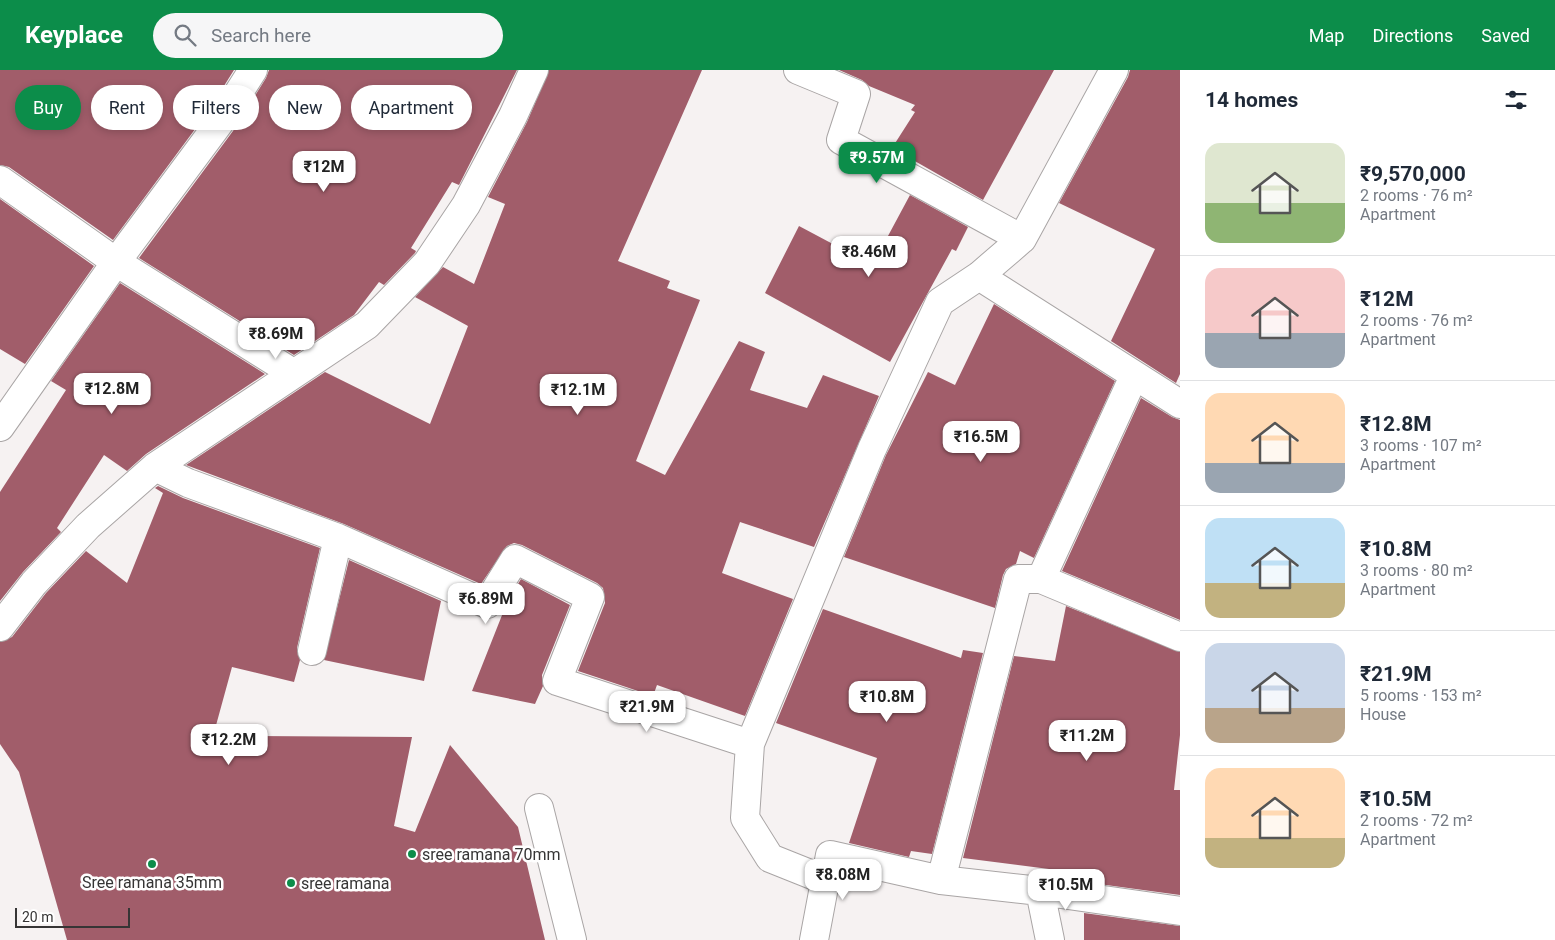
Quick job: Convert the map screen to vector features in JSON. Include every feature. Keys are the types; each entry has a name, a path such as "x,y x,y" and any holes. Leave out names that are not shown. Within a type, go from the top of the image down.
{"street":[{"path":"0,427 116,262 220,122 253,70"},
{"path":"0,628 34,583 88,526 155,467 367,325 427,263 466,205 513,116 534,70"},
{"path":"798,70 856,94 841,140 1022,239"},
{"path":"825,880 770,858 745,818 750,744 872,449 940,302 980,276 1022,239 1114,70"},
{"path":"0,180 116,262 293,373"},
{"path":"980,276 1180,404"},
{"path":"1041,578 1134,376"},
{"path":"155,467 188,483 338,538 487,604 515,559 590,597 557,681 750,744"},
{"path":"312,651 338,538"},
{"path":"941,880 1018,578 1041,578 1180,637"},
{"path":"540,808 572,940"},
{"path":"814,940 830,855 941,880 1040,891 1180,912"},
{"path":"1040,891 1050,940"}],"building":[{"path":"0,70 234,70 225,85 173,85 173,130 194,130 113,240 9,167 0,165"},
{"path":"269,70 517,70 459,185 452,182 411,248 416,251 415,253 384,285 379,282 354,315 294,355 139,258 234,130 259,130 259,89"},
{"path":"549,70 702,70 618,261 670,281 667,288 700,300 636,461 665,475 739,341 765,352 750,390 807,408 823,375 879,396 814,547 740,522 722,573 793,599 745,716 657,685 653,696 578,671 605,603 603,588 597,583 522,545 514,543 507,546 481,584 344,524 186,465 325,372 430,424 468,326 415,297 443,267 474,284 505,204 488,197 527,122"},
{"path":"839,70 1054,70 983,200 892,148 915,112 911,110 915,105 869,86 862,80"},
{"path":"1130,70 1180,70 1180,374 1176,383 1111,341 1155,249 1059,203 1128,77"},
{"path":"910,195 968,227 956,251 952,249 890,362 765,293 799,226 846,251 848,248 874,262"},
{"path":"0,199 94,266 25,364 0,349"},
{"path":"120,283 265,374 146,454 127,471 104,455 57,528 61,532 23,572 0,601 0,492 66,390 51,381"},
{"path":"994,304 1115,381 1034,558 1020,551 1016,564 1006,569 1003,575 995,608 844,557 886,455 928,372 955,385"},
{"path":"1141,398 1180,420 1180,620 1062,571"},
{"name":"sree ramana","path":"158,486 183,498 320,548 297,648 300,660 294,682 232,667 215,729 252,736 412,737 394,826 415,832 450,745 518,827 545,940 67,940 19,772 0,744 0,642 12,637 46,593 86,551 127,583 163,493 155,488"},
{"path":"349,560 441,601 424,681 324,660"},
{"path":"521,579 570,605 542,675 543,686 535,704 472,691 508,600"},
{"path":"1066,606 1180,652 1180,735 1174,790 1180,790 1180,895 1084,882 1084,877 1049,873 1049,869 963,858 1014,656 1055,661"},
{"path":"823,609 961,658 963,650 983,653 932,854 911,851 909,857 849,843 877,758 776,723"},
{"path":"1084,913 1180,926 1180,940 1084,940"}],"place":[{"name":"sree ramana 70mm","path":"412,854"},
{"name":"Sree ramana 35mm","path":"152,864"},
{"name":"sree ramana","path":"291,883"}]}
